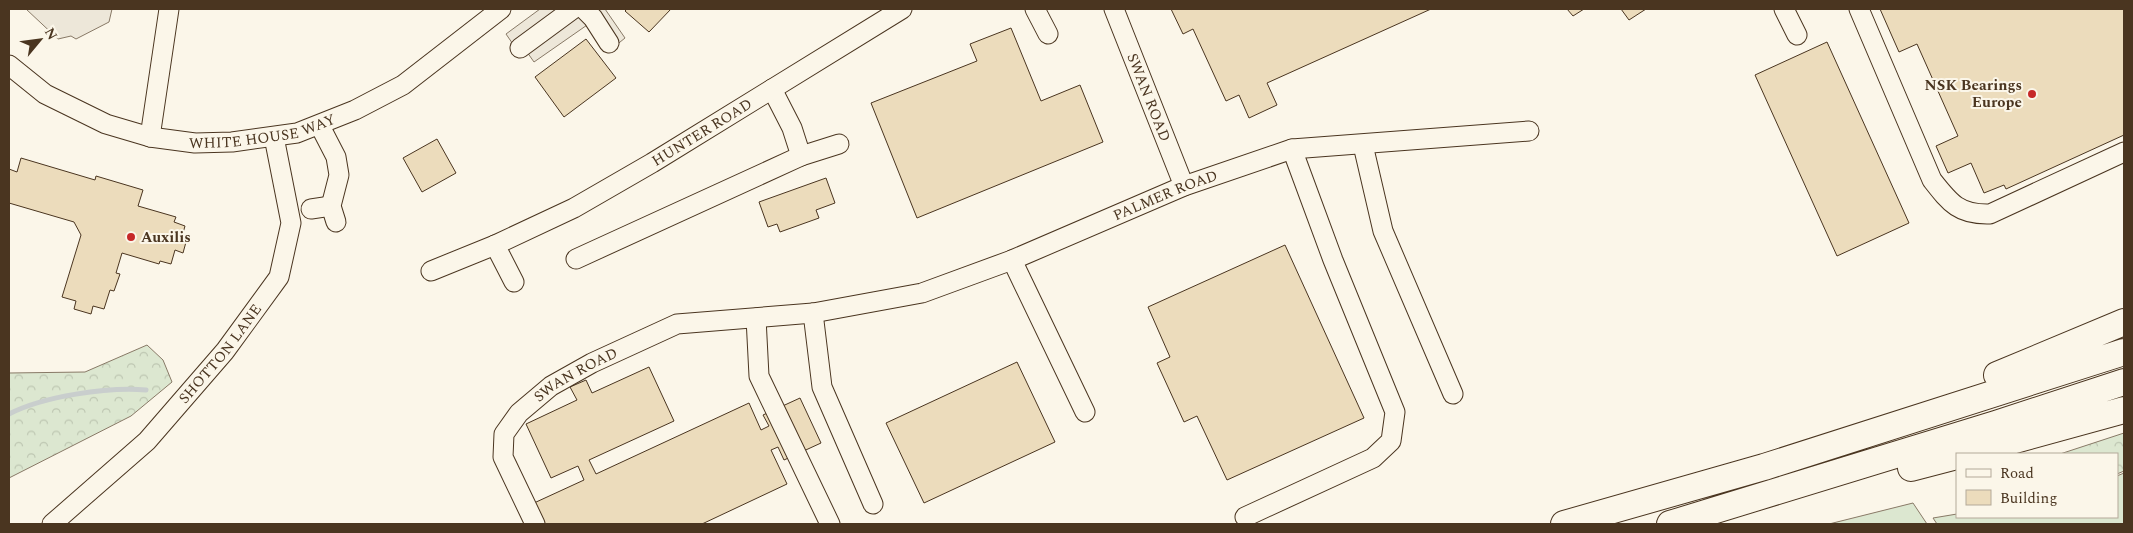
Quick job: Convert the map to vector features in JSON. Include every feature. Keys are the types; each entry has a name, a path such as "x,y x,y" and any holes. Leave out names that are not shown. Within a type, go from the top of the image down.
{"highway":[{"path":"1764,467 1869,421 2028,364 2124,322"},
{"path":"1564,524 1764,467 2124,352"},
{"path":"1670,524 1775,494 2124,382"},
{"path":"1968,453 2124,410"},
{"path":"1775,494 1887,474 1956,456"}],"street":[{"path":"150,137 168,9"},
{"name":"WHITE HOUSE WAY","path":"9,65 45,94 106,124 150,137 194,143 232,142 274,137 320,126 355,110 402,85 501,9"},
{"path":"520,48 572,9"},
{"path":"584,9 593,18 609,43"},
{"name":"HUNTER ROAD","path":"432,271 495,246 590,199 902,9"},
{"path":"1035,9 1048,34"},
{"name":"SWAN ROAD","path":"1114,9 1184,186"},
{"path":"1784,9 1796,35"},
{"path":"1859,9 1932,180 1950,204 1972,215 1990,214 2124,152"},
{"path":"772,89 795,134 801,156"},
{"path":"311,210 333,214 340,174 336,157 320,126"},
{"name":"PALMER ROAD","path":"813,313 922,293 1012,260 1184,186 1292,149 1529,131"},
{"name":"SHOTTON LANE","path":"52,524 147,441 224,351 279,277 291,223 274,137"},
{"path":"576,259 801,156 839,144"},
{"path":"1364,145 1383,231 1453,394"},
{"path":"1245,518 1373,458 1391,441 1395,412 1333,260 1292,149"},
{"path":"495,246 514,282"},
{"path":"1012,260 1085,412"},
{"path":"813,313 822,386 873,504"},
{"name":"SWAN ROAD","path":"535,524 504,458 504,434 519,413 551,386 592,363 677,324 813,313"},
{"path":"756,318 759,376 830,524"}],"green space":[{"path":"147,345 163,360 172,382 131,416 9,478 9,373 85,372"},
{"path":"2124,433 2124,471 2118,474 2118,453 2063,453"},
{"path":"2124,473 2124,524 1937,524 1933,518 1956,514 1956,518 2118,518 2118,476"},
{"path":"1913,503 1927,524 1829,524"}],"shaded area":[{"path":"26,9 112,9 109,22 76,39 71,36 58,39"},
{"path":"540,9 605,9 625,38 609,51 590,23 534,62 527,52 521,56 506,34"}],"building":[{"path":"627,9 671,9 649,32 625,11"},
{"path":"1171,9 1431,9 1267,83 1277,105 1249,118 1239,95 1226,101 1193,29 1183,34"},
{"path":"1567,9 1584,9 1573,16"},
{"path":"1621,9 1646,9 1629,20"},
{"name":"NSK Bearings Europe","path":"1880,9 2124,9 2124,135 2006,189 2004,185 1984,193 1971,163 1948,173 1936,146 1958,136 1917,44 1899,52"},
{"path":"1011,28 1041,101 1080,85 1103,142 917,218 871,103 977,61 970,44"},
{"path":"586,39 616,78 564,117 535,77"},
{"path":"1827,42 1909,223 1837,256 1755,75"},
{"path":"437,139 456,173 422,192 403,158"},
{"name":"Auxilis","path":"21,158 95,180 96,176 143,190 138,206 176,217 174,222 185,226 181,240 186,242 183,253 175,250 171,264 160,261 159,264 122,253 116,273 120,274 114,291 110,290 104,309 93,306 91,314 74,309 76,301 62,297 81,235 74,222 9,203 9,169 17,172"},
{"path":"826,178 835,203 816,210 819,218 780,232 777,224 768,227 759,202"},
{"path":"1285,245 1364,418 1227,480 1197,416 1184,422 1157,363 1170,357 1148,307"},
{"path":"1017,362 1055,442 924,503 886,423"},
{"path":"649,367 674,421 589,460 596,474 749,403 761,430 769,426 763,415 800,398 821,443 784,460 778,447 771,450 787,484 702,524 544,524 534,503 584,480 578,466 551,478 526,424 577,400 570,387 586,380 592,393"}],"waterway":[{"path":"9,414 40,402 76,394 130,389 146,390"}],"place":[{"name":"NSK Bearings Europe","path":"2032,94"},
{"name":"Auxilis","path":"131,237"}]}
